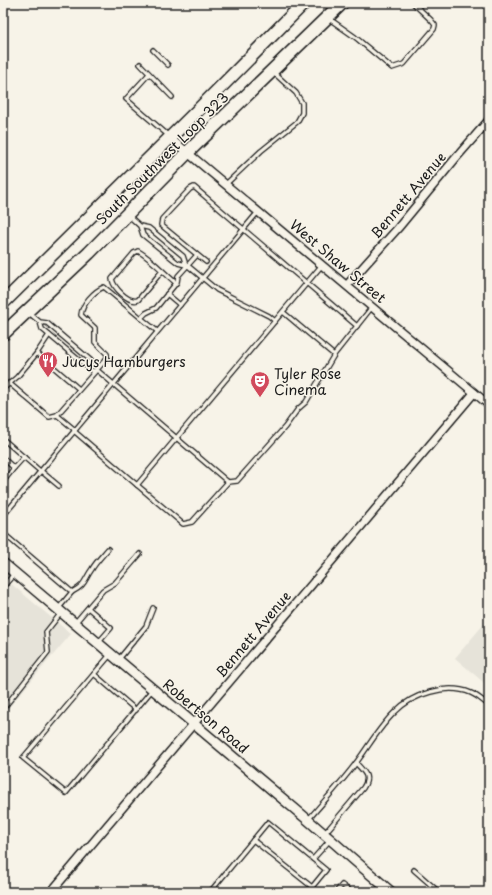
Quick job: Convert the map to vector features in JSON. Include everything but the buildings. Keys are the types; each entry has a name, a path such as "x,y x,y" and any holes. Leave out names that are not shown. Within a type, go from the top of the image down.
{"highway":[{"name":"South Southwest Loop 323","path":"3,303 304,3"},
{"name":"South Southwest Loop 323","path":"3,334 89,253 188,152 342,3"}],"street":[{"name":"Bennett Avenue","path":"346,286 398,228 489,120"},
{"name":"West Shaw Street","path":"170,138 489,405"},
{"name":"Bennett Avenue","path":"51,892 474,393"},
{"name":"Robertson Road","path":"3,563 308,820 391,892"}],"lane":[{"path":"327,18 355,37 392,68 404,64 434,29 435,25 431,20 413,3"},
{"path":"153,50 168,65"},
{"path":"140,64 172,96"},
{"path":"226,184 261,151 297,122 302,113 302,103 296,93 272,72"},
{"path":"149,74 126,99 170,138"},
{"path":"206,262 161,225 162,219 190,189 194,188 201,192 243,230 357,326"},
{"path":"3,516 258,212"},
{"path":"126,214 140,226 149,228 183,256 187,265 223,294 269,316 275,321"},
{"path":"140,226 143,235 178,263 187,265"},
{"path":"162,271 138,300 134,301 129,299 113,284 112,279 134,253 138,251 143,254 162,271 176,284"},
{"path":"141,318 146,313 156,308 176,284 178,276 197,255"},
{"path":"137,485 323,265"},
{"path":"9,383 49,417 57,415 107,358 107,354 95,342 95,328 81,315 82,309 98,289 104,286 158,332"},
{"path":"167,294 180,305"},
{"path":"57,415 183,524 192,522 228,482 238,481 285,427 298,409 306,402 334,355 372,307"},
{"path":"27,310 40,322 42,329 92,370 97,370"},
{"path":"283,312 334,355"},
{"path":"40,322 48,323 95,364 97,370 228,482"},
{"path":"3,389 17,377 37,353 49,335"},
{"path":"37,353 79,389"},
{"path":"3,439 59,486"},
{"path":"3,482 24,457"},
{"path":"3,458 14,468"},
{"path":"3,533 72,592"},
{"path":"3,709 48,652 46,632 72,592 79,589 91,570 108,549"},
{"path":"75,624 103,590 115,583 140,554"},
{"path":"3,587 15,573"},
{"path":"88,608 111,628 98,643"},
{"path":"118,660 146,626 153,608"},
{"path":"110,654 23,758 66,793 152,690"},
{"path":"94,674 136,710"},
{"path":"308,820 356,763 394,712 404,703 421,695 451,689 462,690 480,698 489,705"},
{"path":"313,859 355,797 365,785 367,777 366,774 356,763"},
{"path":"210,892 268,822 326,870 308,892"},
{"path":"253,840 312,887"},
{"path":"414,870 439,892"},
{"path":"336,892 342,885 351,892"}],"shaded area":[{"path":"3,577 71,634 3,714"},
{"path":"489,618 489,687 455,658"}],"place":[{"name":"Jucys Hamburgers","path":"48,378"},
{"name":"Tyler Rose Cinema","path":"260,398"}]}
